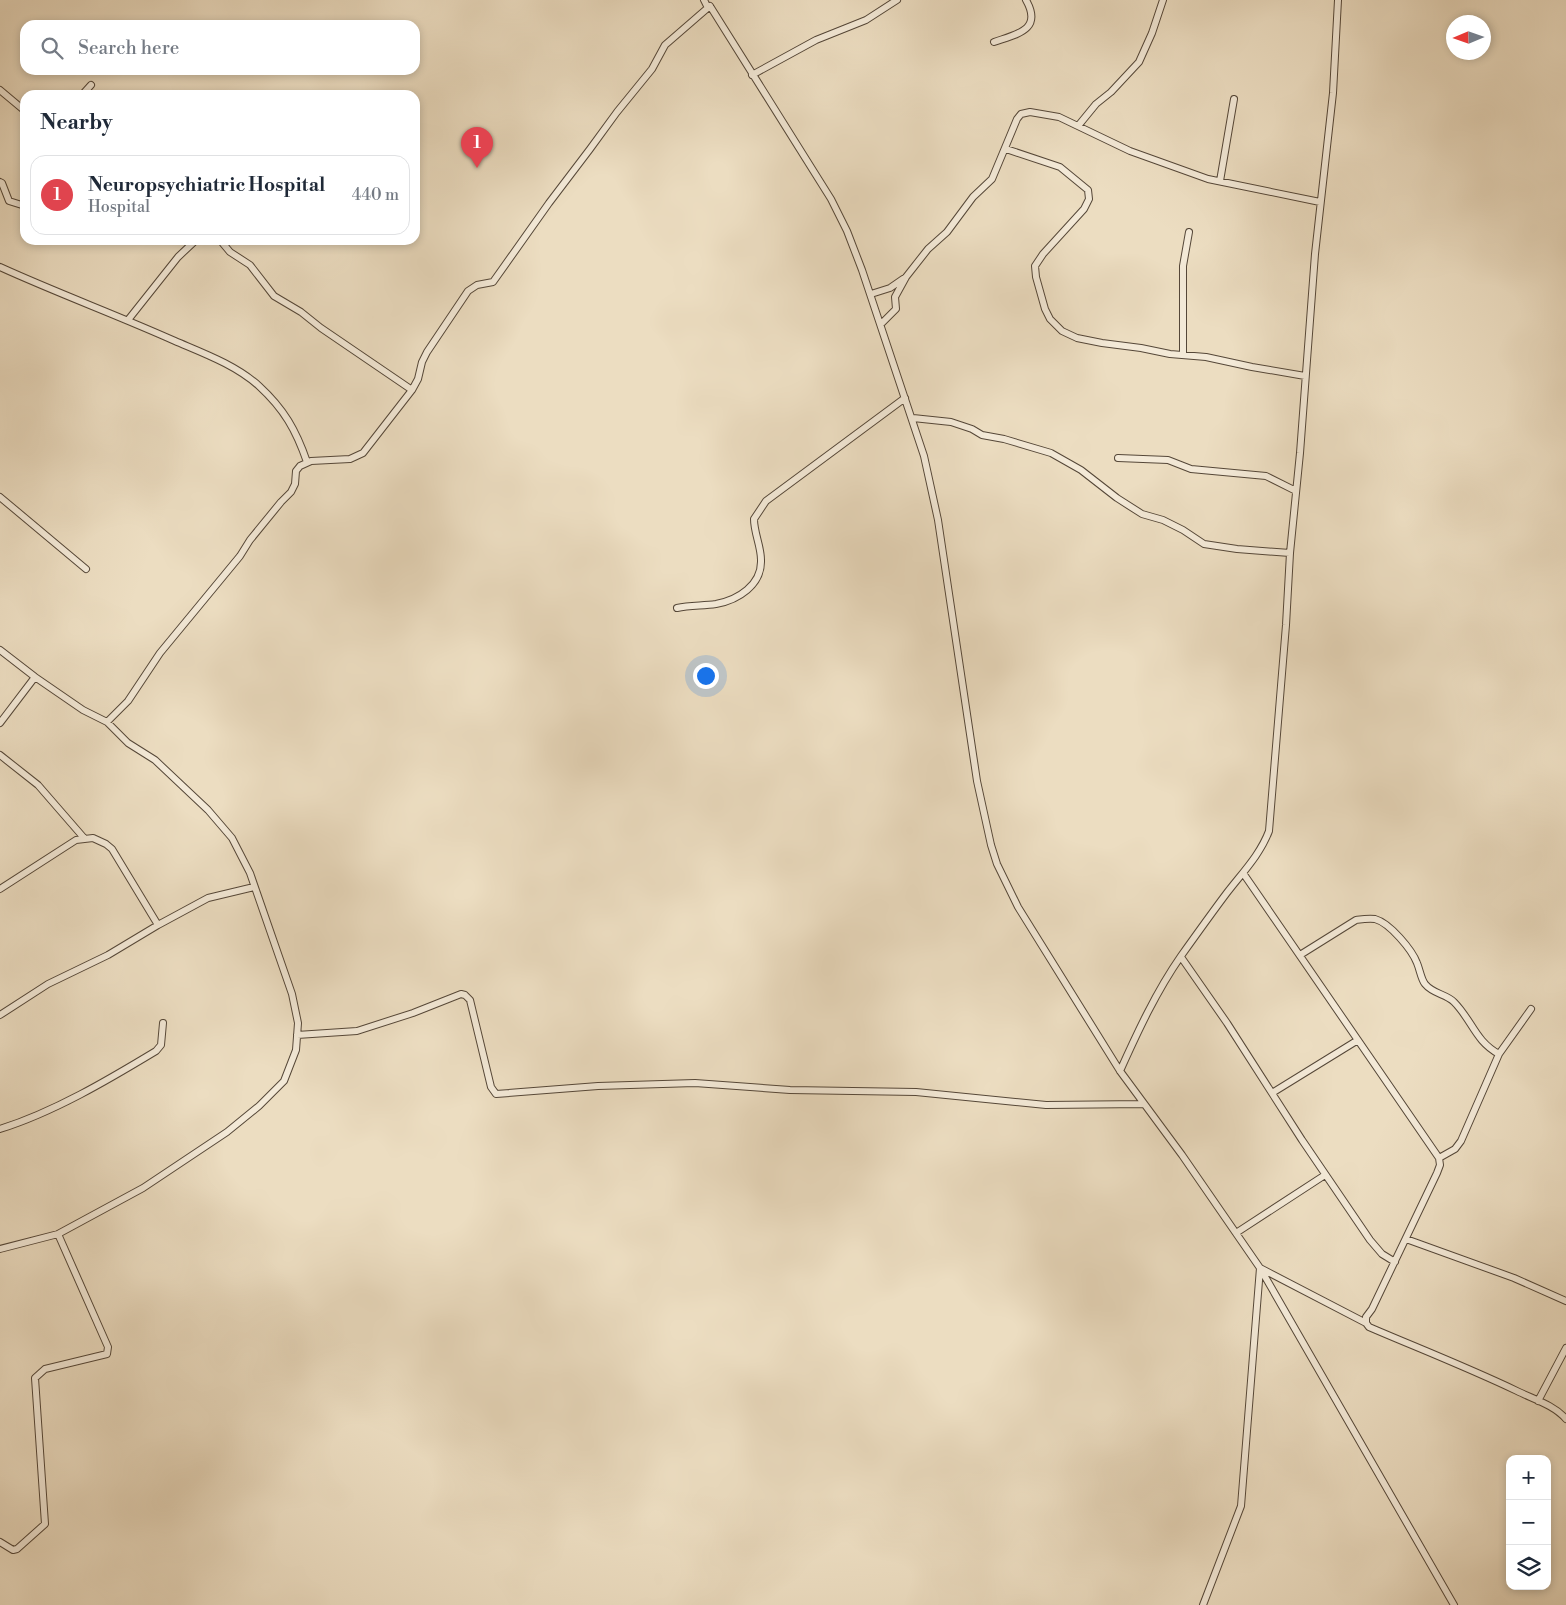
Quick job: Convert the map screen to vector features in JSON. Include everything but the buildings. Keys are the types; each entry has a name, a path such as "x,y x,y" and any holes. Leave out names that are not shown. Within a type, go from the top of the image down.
{"street":[{"path":"704,0 707,6 710,6 831,199 848,231 871,294 924,456 938,520 977,781 994,854 1018,906 1120,1071 1182,1154 1260,1268 1454,1605"},
{"path":"752,75 816,40 866,20 888,2 897,0"},
{"path":"994,42 1020,34 1028,27 1032,18 1032,12 1026,0"},
{"path":"1078,126 1096,104 1111,92 1138,62 1152,33 1163,0"},
{"path":"1120,1071 1149,1008 1181,957 1264,845 1269,831 1290,553 1320,202 1333,94 1338,0"},
{"path":"107,722 128,700 150,667 240,556 250,540 291,492 296,471 300,466 307,462 350,459 359,455 374,439 412,390 418,379 422,362 427,352 468,291 477,285 493,282 549,203 617,112 652,69 665,45 710,6"},
{"path":"86,90 91,85"},
{"path":"0,90 20,106"},
{"path":"1220,181 1234,99"},
{"path":"881,324 896,309 895,297 906,277 928,250 947,232 973,196 992,179 1017,119 1021,114 1030,112 1044,113 1058,117 1130,151 1201,176 1320,202"},
{"path":"1006,149 1060,167 1088,190 1089,199 1084,209 1043,254 1035,266 1036,277 1050,319 1062,331 1077,338 1183,355 1206,356 1252,367 1305,376"},
{"path":"0,182 8,201 20,205"},
{"path":"1183,355 1184,266 1190,232"},
{"path":"128,320 178,257 191,245"},
{"path":"224,245 230,252 250,265 274,296 301,312 321,328 412,390"},
{"path":"0,266 36,284 128,320 220,362 258,385 288,417 299,438 307,462"},
{"path":"871,294 890,288 906,277"},
{"path":"677,608 728,601 751,587 757,580 762,562 754,519 759,509 766,501 905,398"},
{"path":"913,418 972,428 982,435 1004,439 1052,453 1081,470 1117,498 1142,514 1170,523 1204,544 1237,549 1290,553"},
{"path":"1118,458 1168,460 1191,469 1266,476 1296,491"},
{"path":"0,497 86,568"},
{"path":"0,650 83,710 107,722 128,743 154,760 208,810 232,838 250,873 292,994 298,1023 296,1050 284,1081 260,1106 227,1132 143,1188 58,1234 0,1250"},
{"path":"0,722 35,677"},
{"path":"0,756 38,785 84,838"},
{"path":"0,889 76,840 84,838 99,840 112,850 158,925"},
{"path":"1243,873 1439,1158 1440,1165 1437,1173 1372,1309 1366,1317 1366,1323"},
{"path":"0,1015 48,984 108,955 208,898 254,886"},
{"path":"1300,956 1356,920 1366,918 1377,920 1400,939 1413,954 1424,982 1431,990 1456,1004 1481,1041 1499,1054"},
{"path":"1181,957 1228,1023 1325,1174 1370,1240 1382,1254 1395,1262"},
{"path":"297,1036 357,1031 413,1013 461,994 470,1000 491,1087 496,1094 598,1086 695,1083 790,1090 916,1092 1046,1105 1144,1104"},
{"path":"1439,1158 1455,1149 1461,1141 1499,1054 1531,1009"},
{"path":"0,1130 106,1082 156,1051 162,1045 163,1023"},
{"path":"1272,1092 1358,1040"},
{"path":"1236,1233 1325,1174"},
{"path":"0,1542 13,1550 18,1549 45,1524 35,1378 46,1369 107,1354 108,1352 108,1347 58,1234"},
{"path":"1406,1239 1514,1278 1566,1301"},
{"path":"1260,1268 1366,1323 1369,1327 1474,1370 1538,1401 1560,1413 1566,1419"},
{"path":"1203,1605 1241,1506 1260,1268"},
{"path":"1538,1401 1566,1348"}],"place":[{"name":"Neuropsychiatric Hospital","path":"477,168"}]}
